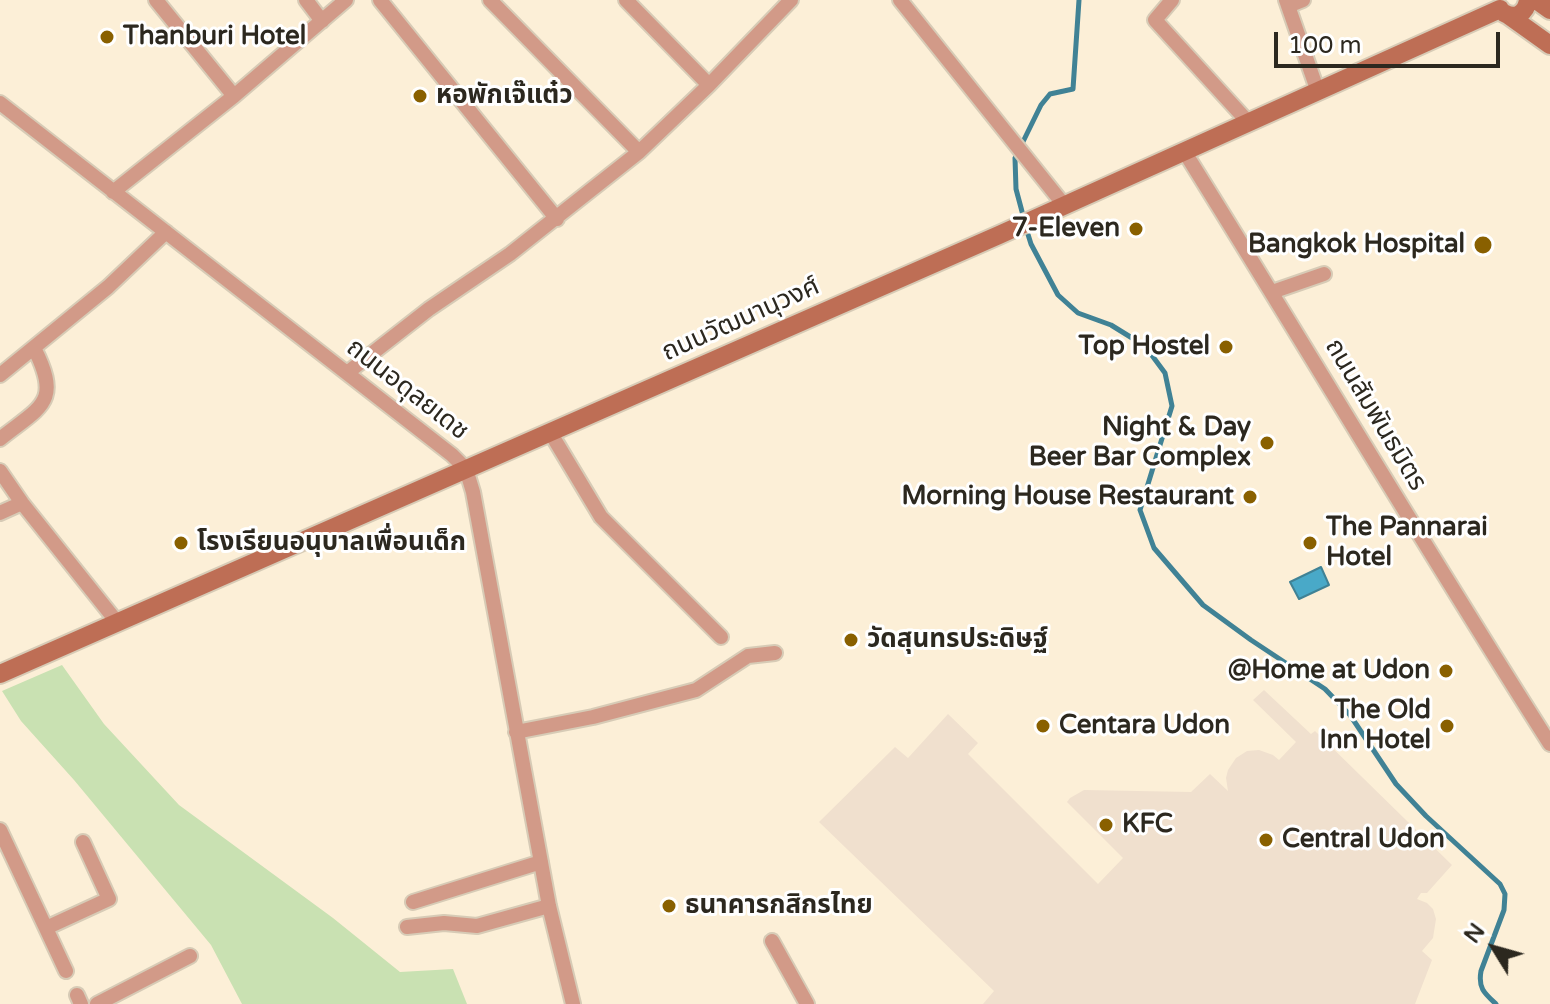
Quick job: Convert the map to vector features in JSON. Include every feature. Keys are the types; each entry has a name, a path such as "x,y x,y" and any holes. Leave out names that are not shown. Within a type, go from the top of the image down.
{"street":[{"path":"156,0 234,96"},
{"path":"306,0 322,21"},
{"path":"113,192 234,96 346,0"},
{"path":"380,0 557,219"},
{"path":"490,0 639,152"},
{"path":"626,0 709,85"},
{"path":"347,373 429,309 557,219 639,152 791,0"},
{"path":"900,0 1064,205"},
{"path":"1172,0 1155,20 1249,123"},
{"path":"1303,0 1287,3 1318,92"},
{"name":"ถนนวัฒนานุวงศ์","path":"0,674 999,235 1502,8 1516,16 1528,6 1528,0"},
{"path":"1536,0 1550,10"},
{"path":"1502,8 1550,45"},
{"name":"ถนนอดุลยเดช","path":"0,103 466,469 473,492 549,906 573,1004"},
{"name":"ถนนสัมพันธมิตร","path":"1184,151 1550,744"},
{"path":"0,375 108,287 166,232"},
{"path":"1272,292 1324,274"},
{"path":"0,439 37,410 48,394 45,369 34,348"},
{"path":"550,432 601,517 721,637"},
{"path":"0,471 117,622"},
{"path":"0,513 22,503"},
{"path":"516,732 593,717 696,690 748,656 775,653"},
{"path":"0,830 66,971"},
{"path":"46,928 109,899 83,842"},
{"path":"413,902 541,862"},
{"path":"407,927 444,923 477,926 549,906"},
{"path":"772,941 807,1004"},
{"path":"97,1004 190,956"}],"shaded area":[{"name":"Central Udon","path":"1264,690 1311,734 1315,731 1452,865 1427,893 1421,893 1417,899 1433,909 1436,919 1433,938 1422,951 1432,960 1415,1004 983,1004 994,991 819,822 895,747 908,758 948,714 978,743 968,754 1098,884 1123,858 1067,802 1070,798 1084,790 1191,792 1210,774 1228,791 1226,778 1236,758 1247,751 1259,750 1279,760 1296,742 1253,700"}],"green space":[{"path":"62,665 104,724 179,805 333,918 400,972 453,969 467,1004 242,1004 211,945 21,721 2,691"}],"water":[{"path":"1321,567 1329,585 1299,599 1290,582"}],"waterway":[{"path":"1024,219 1016,189 1015,158 1041,105 1050,94 1073,89 1079,0"},
{"path":"1026,228 1058,295 1078,313 1111,325 1145,346 1165,373 1172,406 1140,510 1154,548 1203,605 1325,689 1350,715 1396,784 1500,884 1505,894 1504,910 1480,977 1483,990 1496,1004"}],"place":[{"name":"Thanburi Hotel","path":"107,37"},
{"name":"หอพักเจ๊แต๋ว","path":"420,96"},
{"name":"7-Eleven","path":"1136,229"},
{"name":"Bangkok Hospital","path":"1483,245"},
{"name":"Top Hostel","path":"1226,347"},
{"name":"Night & Day Beer Bar Complex","path":"1267,443"},
{"name":"Morning House Restaurant","path":"1250,497"},
{"name":"โรงเรียนอนุบาลเพื่อนเด็ก","path":"181,543"},
{"name":"The Pannarai Hotel","path":"1310,543"},
{"name":"วัดสุนทรประดิษฐ์","path":"851,640"},
{"name":"@Home at Udon","path":"1446,671"},
{"name":"Centara Udon","path":"1043,726"},
{"name":"The Old Inn Hotel","path":"1447,726"},
{"name":"KFC","path":"1106,825"},
{"name":"Central Udon","path":"1266,840"},
{"name":"ธนาคารกสิกรไทย","path":"669,906"}]}
